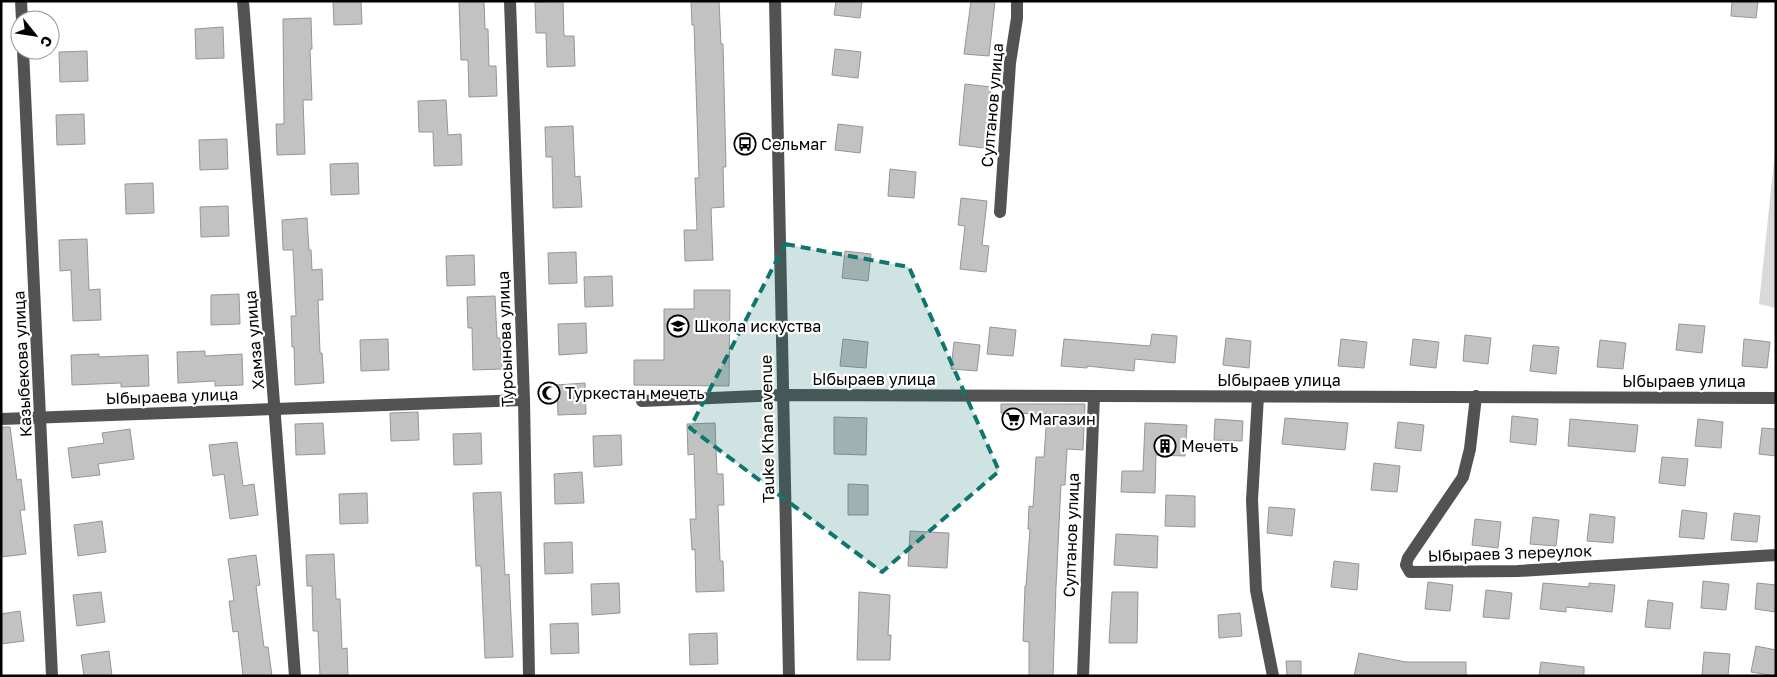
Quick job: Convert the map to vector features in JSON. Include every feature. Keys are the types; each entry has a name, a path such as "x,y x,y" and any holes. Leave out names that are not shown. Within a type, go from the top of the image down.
{"street":[{"name":"Хамза улица","path":"242,1 276,409 295,676"},
{"name":"Турсынова улица","path":"510,1 524,400 529,676"},
{"name":"Tauke Khan avenue","path":"775,1 789,676"},
{"name":"Султанов улица","path":"1000,212 1010,63 1017,18 1017,1"},
{"name":"Казыбекова улица","path":"23,60 52,676"},
{"name":"Ыбыраев улица","path":"642,401 782,395 1776,398"},
{"name":"Султанов улица","path":"1083,676 1094,396"},
{"path":"1258,396 1252,500 1256,590 1273,676"},
{"name":"Ыбыраев 3 переулок","path":"1476,396 1470,449 1463,477 1408,558 1406,565 1410,572 1518,571 1776,555"},
{"name":"Ыбыраева улица","path":"1,419 524,400"}],"highlighted area":[{"path":"785,244 909,267 999,471 882,572 690,428"}],"shaded area":[{"path":"1776,142 1776,308 1759,304"}],"building":[{"path":"333,1 361,1 362,24 334,25"},
{"path":"459,1 484,1 485,29 488,29 489,66 496,66 497,96 469,97 468,60 461,60"},
{"path":"563,1 564,36 574,36 575,66 547,67 546,33 536,33 535,2"},
{"path":"691,1 719,1 721,44 723,44 726,167 723,167 724,207 711,208 713,260 685,261 684,230 697,230 695,178 699,178 694,25 692,25"},
{"path":"836,1 862,1 860,18 834,15"},
{"path":"971,1 995,1 989,56 964,54"},
{"path":"1732,1 1758,1 1756,18 1731,16"},
{"path":"311,18 312,100 303,100 305,154 277,155 276,124 284,124 283,19"},
{"path":"223,27 224,58 196,59 195,29"},
{"path":"835,49 861,52 858,78 832,75"},
{"path":"87,51 88,81 60,82 60,52"},
{"path":"965,84 991,87 984,148 959,145"},
{"path":"446,100 448,135 461,134 462,165 434,166 433,132 419,132 418,101"},
{"path":"84,114 85,144 57,145 56,115"},
{"path":"838,124 863,127 860,153 835,150"},
{"path":"573,126 575,177 580,176 582,207 553,208 552,157 546,157 545,127"},
{"path":"227,139 228,169 200,170 199,140"},
{"path":"358,163 359,194 331,195 330,164"},
{"path":"890,169 916,172 914,198 888,196"},
{"path":"153,183 154,213 126,214 125,184"},
{"path":"961,198 987,201 982,245 989,246 986,272 960,269 965,226 958,225"},
{"path":"228,206 229,236 201,237 200,207"},
{"path":"307,218 312,270 322,269 323,300 318,300 320,353 322,353 324,383 295,385 291,316 296,316 293,250 283,250 282,220"},
{"path":"87,239 89,290 100,289 101,320 73,321 71,270 60,271 59,240"},
{"path":"845,251 871,254 868,281 842,278"},
{"path":"576,252 577,283 549,284 548,253"},
{"path":"474,255 475,285 447,286 446,256"},
{"path":"612,276 613,306 585,307 584,277"},
{"path":"694,290 730,290 729,386 634,385 634,360 664,360 664,309 694,309"},
{"path":"239,294 240,324 211,325 211,295"},
{"path":"495,296 497,338 500,338 502,369 473,370 472,328 468,328 467,297"},
{"path":"586,323 587,353 559,355 558,324"},
{"path":"1679,324 1705,326 1702,353 1676,350"},
{"path":"990,327 1016,330 1013,356 987,354"},
{"path":"1152,334 1177,336 1175,363 1135,359 1134,371 1087,366 1087,368 1061,366 1064,339 1150,346"},
{"path":"1465,335 1491,338 1488,364 1463,361"},
{"path":"1226,338 1251,341 1249,368 1223,365"},
{"path":"388,339 389,370 361,371 360,340"},
{"path":"843,339 868,342 866,368 840,366"},
{"path":"1341,339 1367,342 1364,368 1338,366"},
{"path":"1413,339 1439,342 1436,368 1410,365"},
{"path":"1744,339 1770,342 1767,368 1742,366"},
{"path":"1600,340 1626,343 1623,369 1597,367"},
{"path":"954,342 980,345 977,371 951,369"},
{"path":"1533,345 1559,347 1556,374 1530,371"},
{"path":"205,351 205,356 242,354 243,385 215,386 215,381 178,383 177,352"},
{"path":"99,354 99,357 148,355 149,386 121,387 121,383 72,385 71,355"},
{"path":"585,383 586,414 558,415 557,385"},
{"path":"1001,404 1085,404 1083,450 1067,449 1065,485 1061,485 1053,676 1029,676 1029,642 1023,641 1030,529 1028,529 1029,506 1033,507 1036,457 1044,457 1047,414 1001,413"},
{"path":"418,412 419,440 391,441 390,413"},
{"path":"1512,416 1538,419 1536,445 1510,442"},
{"path":"834,417 867,418 866,455 834,454"},
{"path":"1285,418 1348,423 1345,450 1282,444"},
{"path":"1215,419 1243,421 1242,441 1214,440"},
{"path":"1570,419 1638,425 1635,452 1568,446"},
{"path":"1698,419 1723,422 1721,448 1695,446"},
{"path":"1398,422 1424,425 1421,451 1395,448"},
{"path":"323,423 325,454 296,455 295,424"},
{"path":"715,423 717,474 723,474 724,505 718,505 720,561 723,561 724,591 696,592 695,549 692,550 690,519 696,519 694,454 688,455 687,424"},
{"path":"1145,423 1187,425 1185,456 1156,455 1155,493 1121,492 1122,471 1143,471"},
{"path":"1,427 10,427 17,480 21,479 25,510 20,510 26,554 1,557"},
{"path":"1762,428 1776,429 1776,456 1759,454"},
{"path":"130,429 134,459 98,464 100,475 72,478 68,448 104,443 102,433"},
{"path":"481,433 482,464 454,465 453,434"},
{"path":"621,435 622,465 594,467 593,436"},
{"path":"237,442 243,486 254,484 258,515 230,519 224,474 213,476 209,445"},
{"path":"1662,457 1688,459 1685,486 1659,483"},
{"path":"1374,463 1400,466 1397,492 1371,490"},
{"path":"582,472 584,503 555,504 554,474"},
{"path":"848,484 868,485 868,515 848,515"},
{"path":"501,492 505,575 509,574 513,657 485,658 481,566 476,566 473,493"},
{"path":"367,493 368,523 340,524 339,494"},
{"path":"1166,495 1195,496 1195,527 1165,526"},
{"path":"1269,507 1295,509 1292,536 1267,533"},
{"path":"1682,510 1707,513 1704,539 1679,537"},
{"path":"1734,513 1760,516 1757,542 1731,540"},
{"path":"1590,514 1615,517 1613,543 1587,541"},
{"path":"1533,517 1559,520 1556,546 1530,544"},
{"path":"1475,519 1501,522 1498,548 1472,545"},
{"path":"102,521 106,552 78,556 74,525"},
{"path":"910,531 949,533 947,568 908,566"},
{"path":"1116,534 1158,536 1157,568 1114,565"},
{"path":"572,542 573,573 545,574 544,543"},
{"path":"334,554 336,599 340,599 342,649 347,648 348,676 320,676 318,631 313,631 312,586 307,586 306,555"},
{"path":"256,555 260,585 256,586 264,647 268,647 272,676 243,676 238,631 233,632 229,601 234,601 228,559"},
{"path":"1334,561 1359,564 1357,590 1331,587"},
{"path":"1703,581 1729,584 1726,610 1701,608"},
{"path":"1428,582 1453,585 1450,611 1425,609"},
{"path":"619,583 620,613 592,615 591,584"},
{"path":"1543,583 1589,587 1589,583 1615,585 1612,612 1566,607 1566,612 1540,609"},
{"path":"1757,583 1776,585 1776,612 1755,609"},
{"path":"1486,590 1512,593 1509,619 1483,617"},
{"path":"101,592 105,622 77,626 73,595"},
{"path":"859,592 890,595 888,635 891,635 890,660 857,660"},
{"path":"1112,592 1138,592 1137,643 1109,643"},
{"path":"1648,600 1673,603 1670,629 1645,627"},
{"path":"20,611 24,641 1,644 1,614"},
{"path":"1240,613 1242,636 1219,638 1218,615"},
{"path":"578,623 579,653 551,654 550,624"},
{"path":"717,633 718,664 690,665 689,634"},
{"path":"1756,646 1776,650 1776,676 1751,672"},
{"path":"109,651 112,676 84,676 81,655"},
{"path":"1704,652 1730,654 1728,676 1702,676"},
{"path":"1359,653 1406,662 1466,662 1466,676 1354,676"},
{"path":"1286,661 1301,661 1301,676 1287,676"},
{"path":"1541,662 1584,667 1584,676 1539,676"}],"place":[{"name":"Сельмаг","path":"745,144"},
{"name":"Школа искуства","path":"678,326"},
{"name":"Туркестан мечеть","path":"549,393"},
{"name":"Магазин","path":"1013,419"},
{"name":"Мечеть","path":"1165,446"}]}
